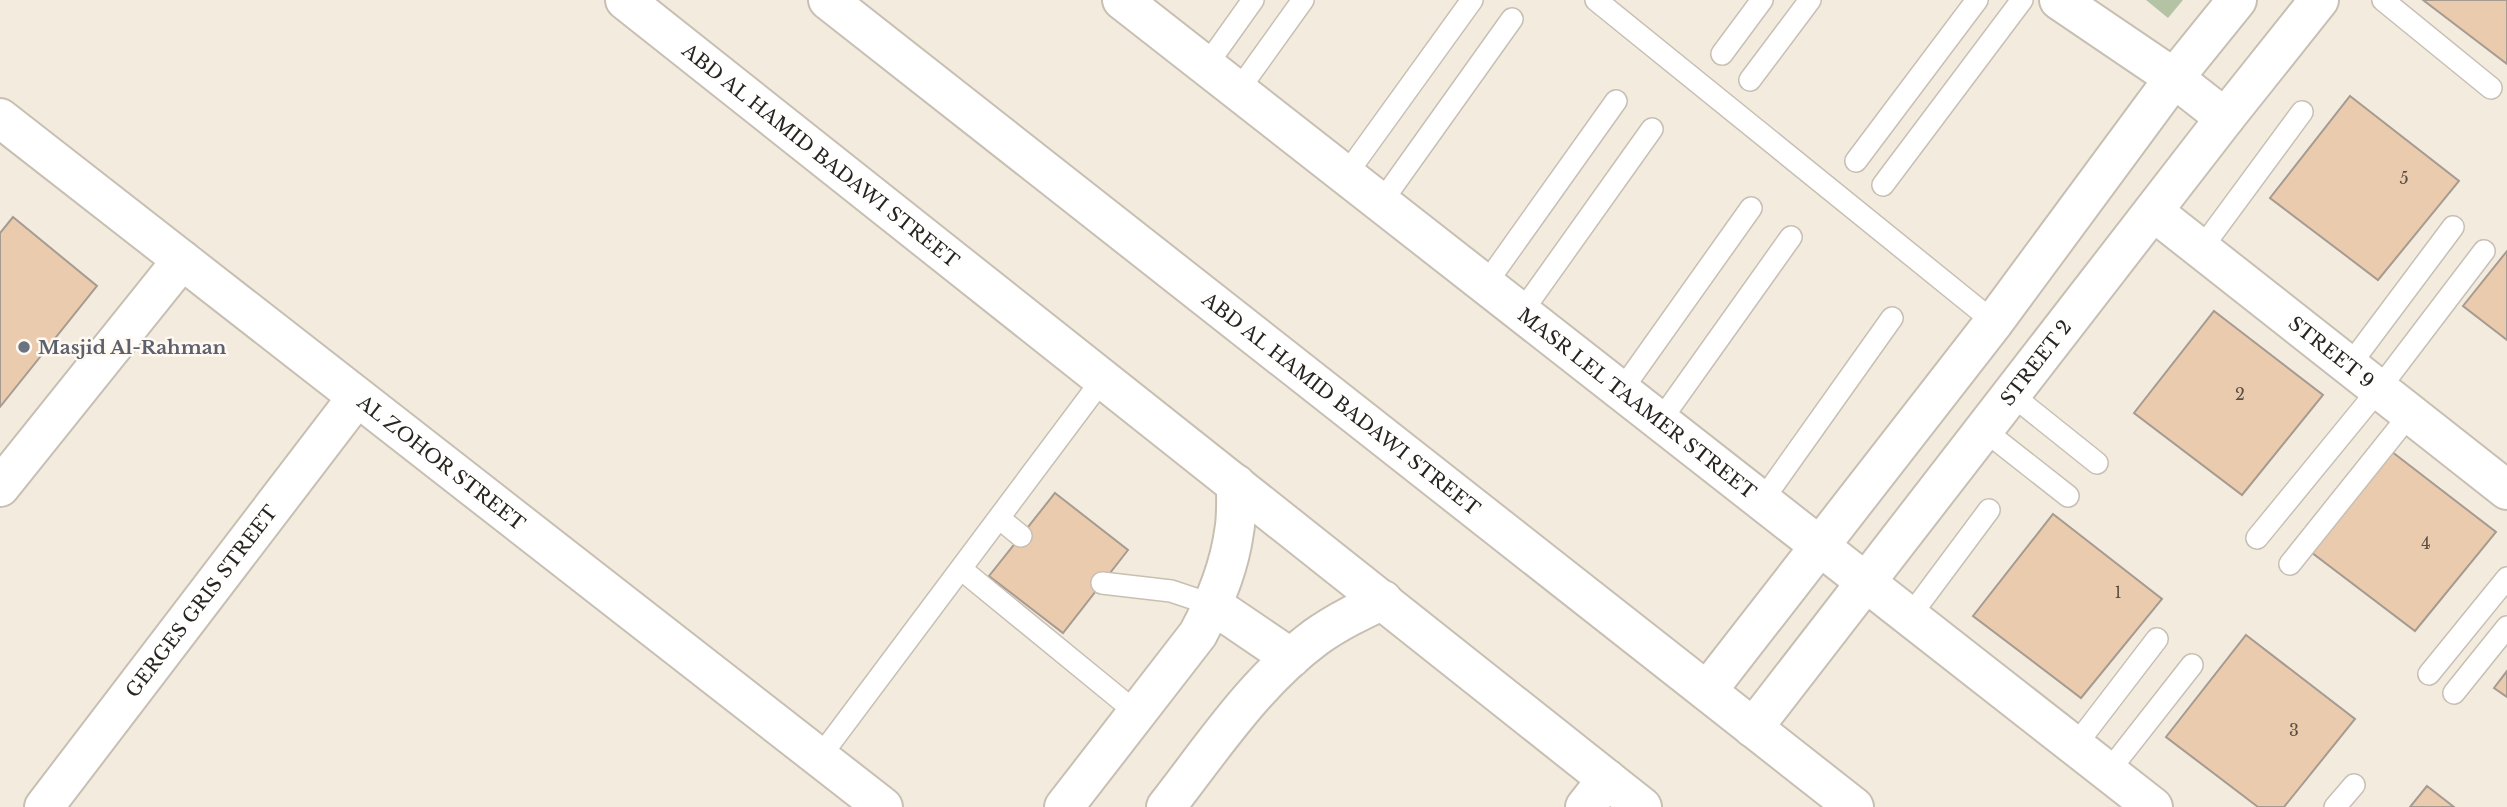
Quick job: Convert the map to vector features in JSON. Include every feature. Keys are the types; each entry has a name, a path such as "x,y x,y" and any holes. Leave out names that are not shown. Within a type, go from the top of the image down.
{"street":[{"name":"ABD AL HAMID BADAWI STREET","path":"625,0 1101,380 1383,600 1596,793 1642,807"},
{"name":"ABD AL HAMID BADAWI STREET","path":"828,0 1854,807"},
{"name":"MASR LEL TAAMER STREET","path":"1122,0 2153,807"},
{"path":"2059,0 2174,78 2225,118"},
{"path":"1707,691 1994,322 2174,78 2237,0"},
{"name":"STREET 2","path":"1754,728 2319,0"},
{"name":"AL ZOHOR STREET","path":"0,118 883,807"},
{"name":"STREET 9","path":"2154,212 2507,491"},
{"path":"0,487 182,260"},
{"name":"GERGES GRIS STREET","path":"44,807 357,397"},
{"path":"1064,807 1198,634 1213,605 1226,570 1235,531 1236,484"},
{"path":"1166,807 1267,680 1318,636 1383,600"},
{"path":"1213,605 1291,658"}],"lane":[{"path":"1206,66 1253,0"},
{"path":"1237,92 1303,0"},
{"path":"1345,177 1472,0"},
{"path":"1596,0 1994,322"},
{"path":"1722,54 1762,0"},
{"path":"1750,80 1810,0"},
{"path":"1856,161 1977,0"},
{"path":"1883,185 2022,0"},
{"path":"2384,0 2491,88"},
{"path":"1380,204 1512,19"},
{"path":"1485,285 1616,101"},
{"path":"2201,249 2302,112"},
{"path":"1521,313 1652,130"},
{"path":"1621,391 1751,208"},
{"path":"2348,366 2453,227"},
{"path":"1660,422 1791,237"},
{"path":"2257,538 2379,389 2484,251"},
{"path":"1762,501 1892,318"},
{"path":"819,758 1101,380"},
{"path":"2011,395 2097,463"},
{"path":"2290,564 2410,414"},
{"path":"1984,430 2068,496"},
{"path":"1910,616 1989,510"},
{"path":"999,518 1021,536"},
{"path":"961,569 1137,713"},
{"path":"2429,674 2507,578"},
{"path":"1102,583 1171,592 1213,605"},
{"path":"2454,693 2507,628"},
{"path":"2075,746 2157,639"},
{"path":"2108,772 2192,665"},
{"path":"2335,807 2354,785"}],"green space":[{"path":"2146,0 2183,0 2168,18"}],"building":[{"path":"2423,0 2507,0 2507,64"},
{"path":"2350,96 2459,181 2378,280 2270,198"},
{"name":"Masjid Al-Rahman","path":"13,217 97,286 0,407 0,233"},
{"path":"2507,251 2507,340 2463,306"},
{"path":"2214,311 2323,395 2242,495 2134,413"},
{"path":"2387,448 2496,532 2415,631 2307,549"},
{"path":"1055,493 1128,550 1063,633 989,576"},
{"path":"2053,514 2162,599 2081,698 1973,616"},
{"path":"2246,635 2355,719 2284,807 2258,807 2166,737"},
{"path":"2507,671 2507,697 2494,688"},
{"path":"2427,786 2454,807 2410,807"}],"place":[{"name":"Masjid Al-Rahman","path":"24,347"}]}
